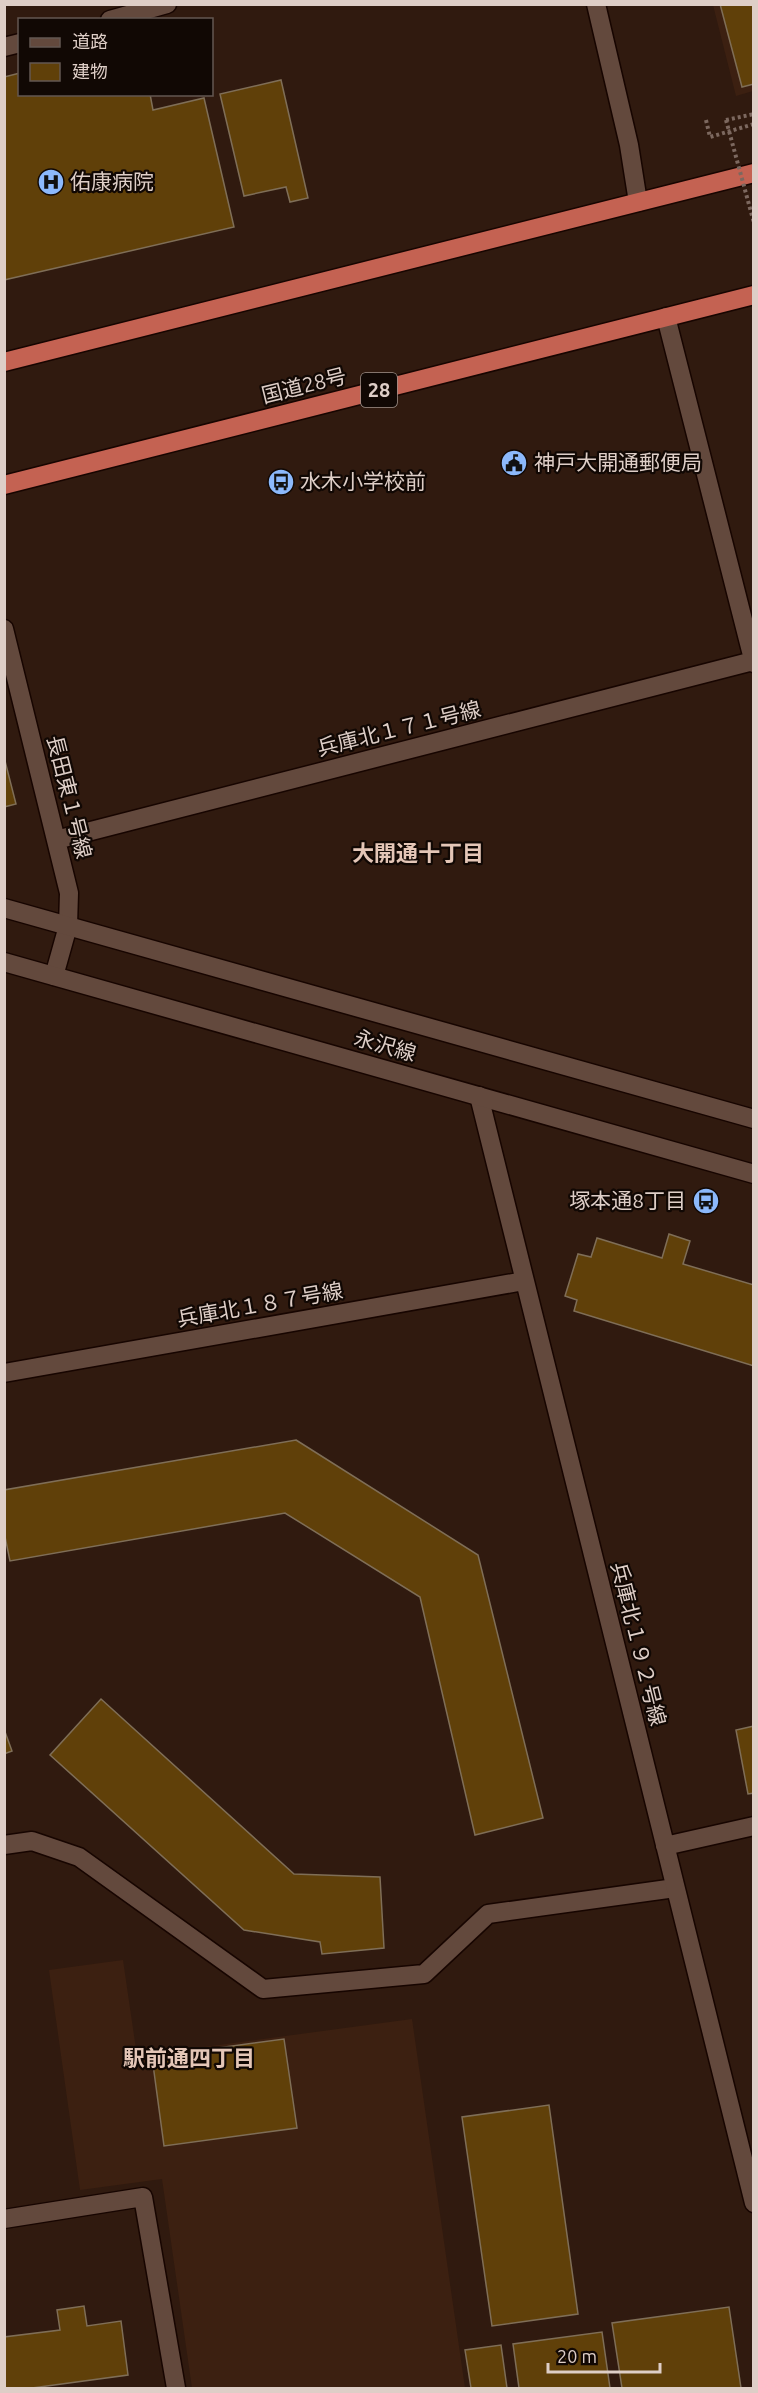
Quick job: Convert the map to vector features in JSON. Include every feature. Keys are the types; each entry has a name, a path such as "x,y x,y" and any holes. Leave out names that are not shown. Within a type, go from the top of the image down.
{"highway":[{"path":"4,362 753,173"},
{"name":"国道28号","path":"4,485 753,295"}],"street":[{"path":"117,18 167,4"},
{"path":"596,4 629,146 638,202"},
{"path":"666,317 753,662"},
{"name":"長田東１号線","path":"4,629 69,893 68,926 54,976"},
{"name":"兵庫北１７１号線","path":"56,840 753,662"},
{"name":"永沢線","path":"4,908 753,1119"},
{"name":"永沢線","path":"4,962 753,1174"},
{"name":"兵庫北１９２号線","path":"479,1096 753,2203"},
{"name":"兵庫北１８７号線","path":"4,1374 524,1281"},
{"path":"665,1846 753,1826"},
{"path":"4,1845 32,1841 80,1857 263,1989 424,1974 488,1914 675,1888"},
{"path":"4,2219 143,2197 176,2388"}],"path":[{"path":"753,114 726,120 753,223"},
{"path":"706,120 710,137 753,124"}],"shaded area":[{"path":"713,5 753,5 753,91 736,96"},
{"path":"123,1960 137,2056 412,2019 465,2388 192,2388 162,2179 80,2190 49,1970"}],"building":[{"path":"720,4 754,4 754,84 742,87"},
{"path":"18,74 18,96 150,96 153,110 204,98 234,227 4,280 4,77"},
{"path":"281,80 308,198 290,202 286,187 244,196 220,94"},
{"path":"4,757 16,804 4,807"},
{"path":"669,1234 690,1241 683,1264 754,1285 754,1366 574,1311 577,1300 565,1296 578,1254 591,1257 597,1238 662,1258"},
{"path":"296,1440 478,1555 543,1818 475,1835 420,1597 285,1513 10,1561 4,1532 4,1490"},
{"path":"101,1699 294,1874 380,1877 384,1948 322,1954 320,1942 244,1930 50,1755"},
{"path":"754,1726 754,1793 748,1794 736,1730"},
{"path":"4,1729 12,1751 4,1754"},
{"path":"284,2039 297,2128 164,2146 152,2057"},
{"path":"549,2105 578,2314 492,2326 462,2117"},
{"path":"84,2306 87,2326 121,2321 128,2375 32,2388 4,2388 4,2337 60,2330 57,2310"},
{"path":"729,2307 741,2388 622,2388 612,2323"},
{"path":"602,2332 610,2388 519,2388 513,2344"},
{"path":"501,2345 507,2388 471,2388 465,2350"}],"place":[{"name":"佑康病院","path":"51,182"},
{"name":"神戸大開通郵便局","path":"514,463"},
{"name":"水木小学校前","path":"281,482"},
{"name":"塚本通8丁目","path":"706,1201"}],"district":[{"name":"大開通十丁目","path":"418,853"},
{"name":"駅前通四丁目","path":"189,2058"}]}
